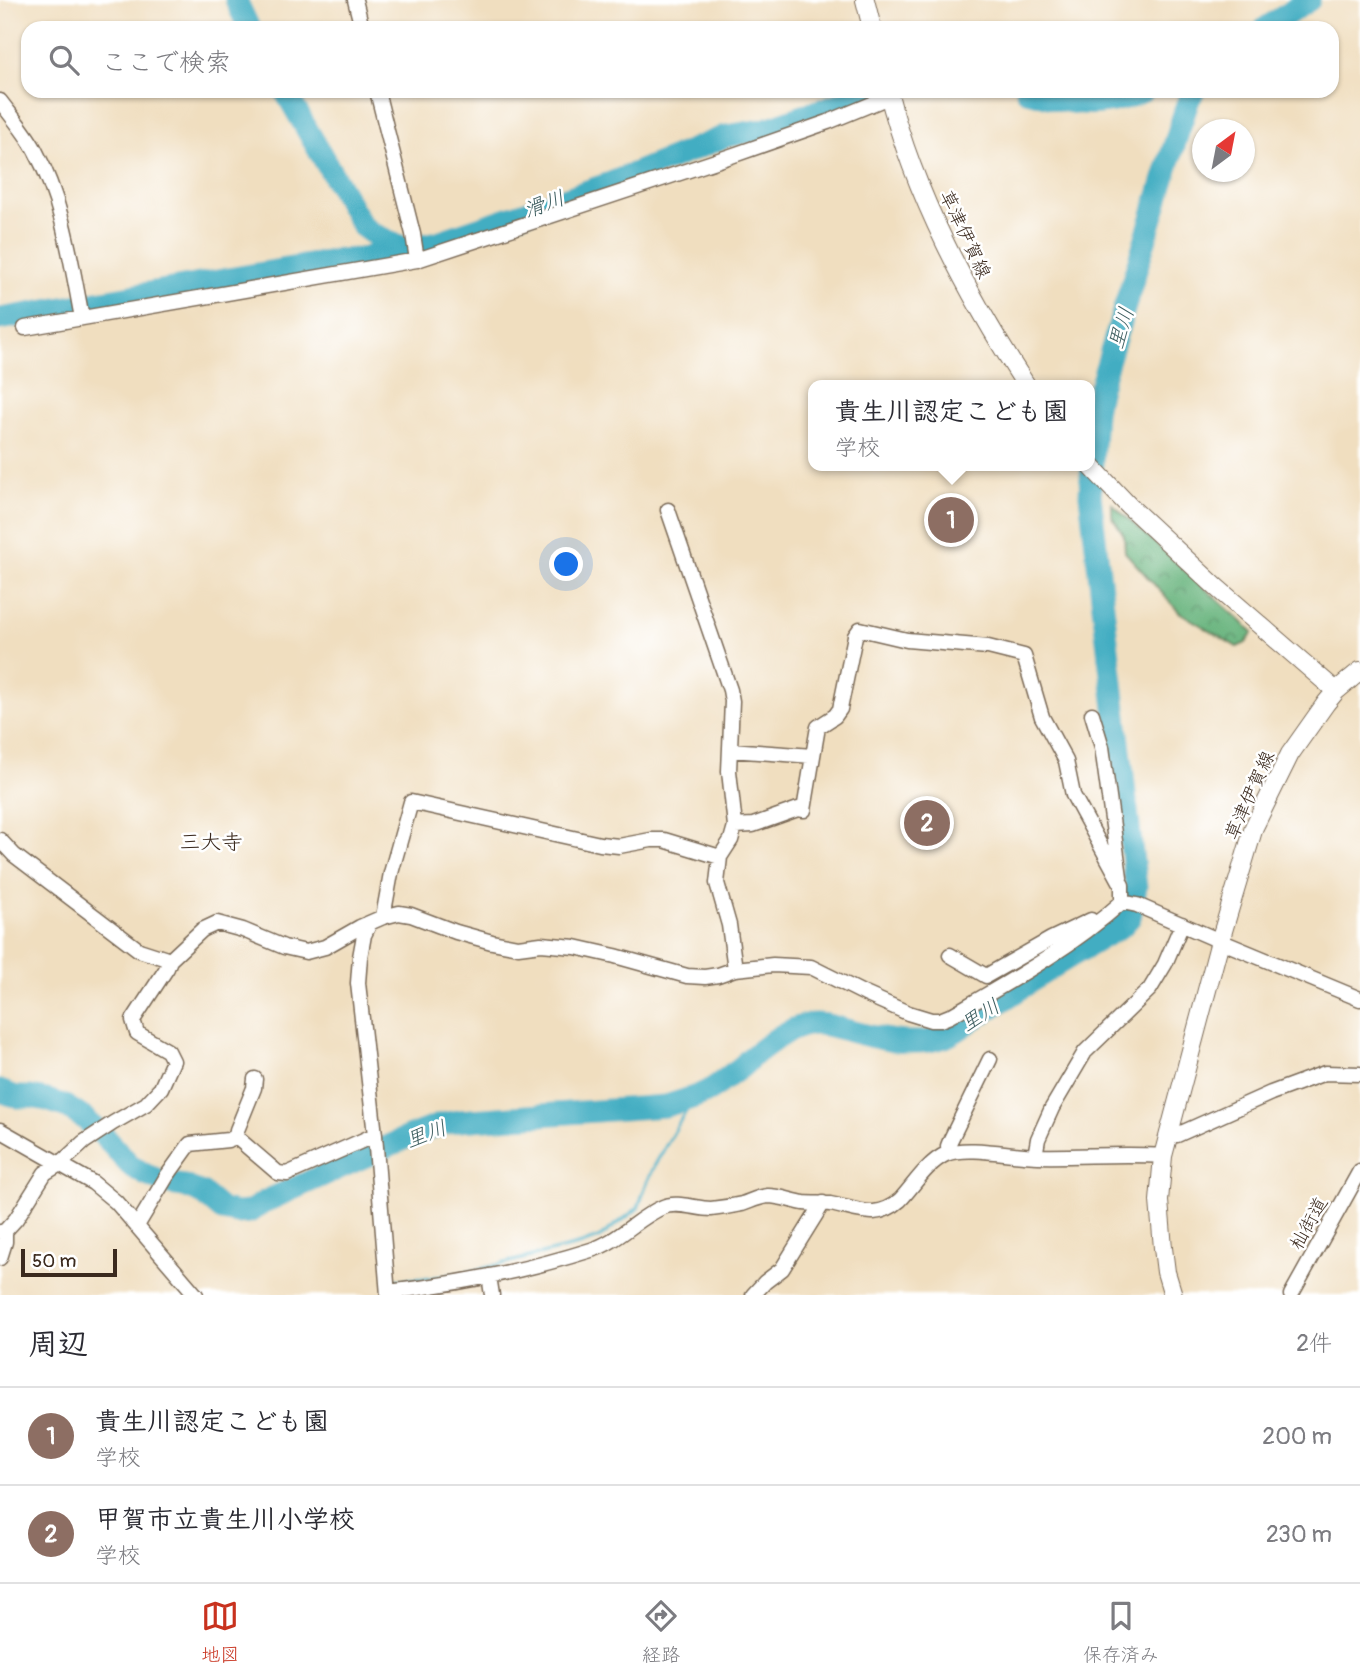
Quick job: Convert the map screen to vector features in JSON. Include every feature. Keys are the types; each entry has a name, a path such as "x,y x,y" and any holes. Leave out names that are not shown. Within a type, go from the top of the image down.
{"main road":[{"path":"865,0 870,21"},
{"name":"草津伊賀線","path":"891,98 908,155 954,261 994,336 1023,380"},
{"path":"1095,470 1129,506 1216,587 1336,691"},
{"name":"草津伊賀線","path":"1173,1295 1166,1272 1159,1201 1163,1156 1220,942 1254,827 1290,754 1326,702 1360,671"}],"street":[{"path":"355,0 360,21"},
{"path":"379,98 417,255"},
{"path":"25,328 417,255 731,156 828,122 878,98"},
{"path":"0,101 34,149 47,174 66,234 82,318"},
{"path":"668,510 732,701 729,771 734,826 731,840 720,857 717,883 729,925 735,969"},
{"path":"734,826 753,825 798,809 804,810 818,727 835,716 840,709 855,636 860,629 908,640 988,647 1024,656 1042,717 1066,761 1073,795 1122,885 1128,903"},
{"path":"1093,714 1102,747 1122,885"},
{"path":"730,750 813,756"},
{"path":"720,857 664,840 619,846 600,844 411,802 377,920 364,935 358,983 388,1293 489,1276 594,1250 611,1242 666,1205 711,1209 775,1196 872,1213 883,1211 900,1200 928,1168 949,1153 973,1150 1035,1156 1163,1156"},
{"path":"0,840 7,855 139,950 170,960"},
{"path":"1128,903 1360,999"},
{"path":"0,1258 5,1242 2,1232 16,1219 45,1173 99,1132 146,1104 161,1088 173,1060 168,1051 137,1032 133,1020 170,960 202,930 217,923 306,952 324,947 360,927 399,913 492,942 518,947 541,944 575,947 687,976 705,977 735,969 773,965 811,967 908,1013 940,1020 1015,978 1128,903"},
{"path":"950,955 986,976 1084,922 1109,914"},
{"path":"1035,1156 1038,1139 1052,1108 1085,1052 1150,989 1165,964 1182,924"},
{"path":"949,1153 950,1140 990,1059"},
{"path":"1168,1133 1177,1135 1325,1073 1360,1074"},
{"path":"236,1137 255,1079"},
{"path":"0,1130 93,1183 116,1202 196,1295"},
{"path":"236,1137 278,1173 287,1174 375,1138"},
{"path":"136,1226 167,1176 191,1144 236,1137"},
{"name":"杣街道","path":"1291,1295 1360,1171"},
{"path":"753,1295 782,1269 823,1203"},
{"path":"489,1276 492,1295"}],"green space":[{"path":"1112,504 1253,632 1246,643 1237,647 1179,612 1125,552 1124,535 1112,516"}],"waterway":[{"name":"滑川","path":"236,0 246,21"},
{"name":"滑川","path":"1277,21 1309,0"},
{"name":"滑川","path":"289,98 362,226 404,248 438,242 611,183 726,136 763,130 855,98"},
{"name":"滑川","path":"1053,98 1085,104 1124,98"},
{"name":"里川","path":"1095,412 1099,391 1190,98"},
{"path":"0,319 338,260 361,259 404,248"},
{"name":"里川","path":"0,1091 65,1106 85,1119 130,1165 146,1175 202,1193 222,1210 237,1213 249,1212 266,1201 442,1124 665,1106 687,1100 712,1089 774,1040 803,1026 827,1025 873,1037 909,1042 945,1037 1049,969 1122,926 1130,917 1136,887 1090,495 1091,471"},
{"path":"395,1280 469,1272 599,1238 638,1208 655,1165 693,1098"}],"place":[{"name":"貴生川認定こども園","path":"951,520"},
{"name":"甲賀市立貴生川小学校","path":"927,823"}],"district":[{"name":"三大寺","path":"211,842"}]}
